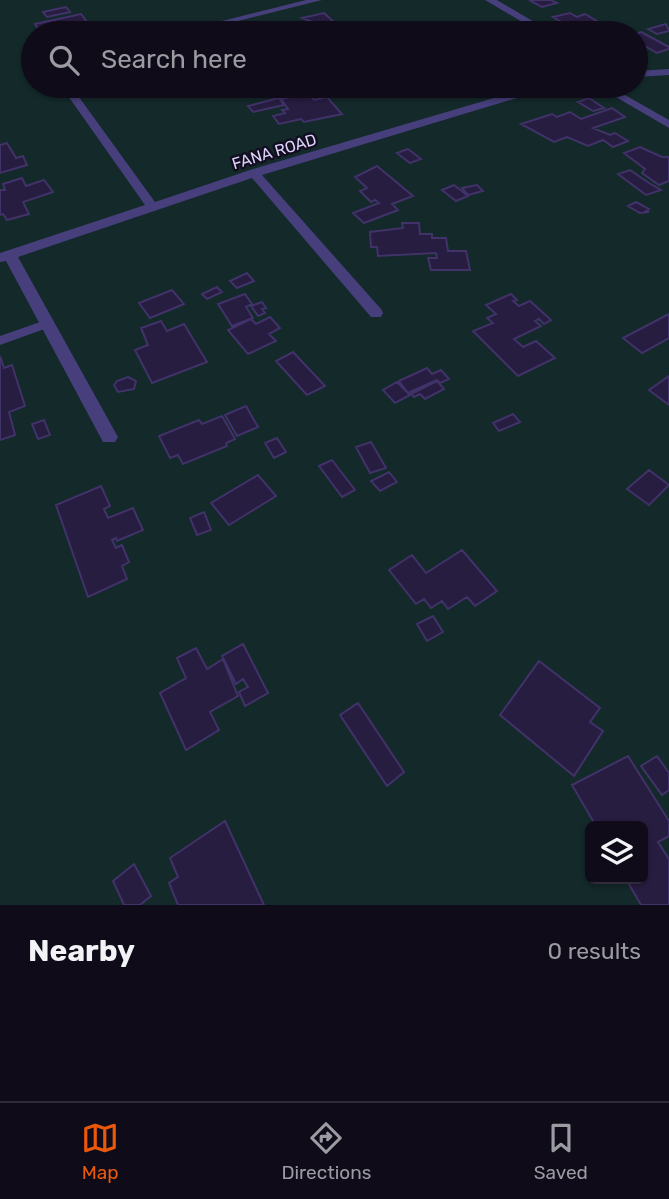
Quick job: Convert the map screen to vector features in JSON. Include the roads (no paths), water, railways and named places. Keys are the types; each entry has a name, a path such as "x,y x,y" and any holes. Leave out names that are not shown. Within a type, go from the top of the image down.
{"street":[{"path":"229,21 317,0"},
{"path":"490,0 527,21"},
{"path":"648,73 669,72"},
{"path":"75,98 153,208"},
{"name":"FANA ROAD","path":"5,257 254,173 505,98"},
{"path":"623,98 669,125"},
{"path":"254,173 376,313"},
{"path":"5,257 109,437"}],"lane":[{"path":"0,341 46,324"}]}
